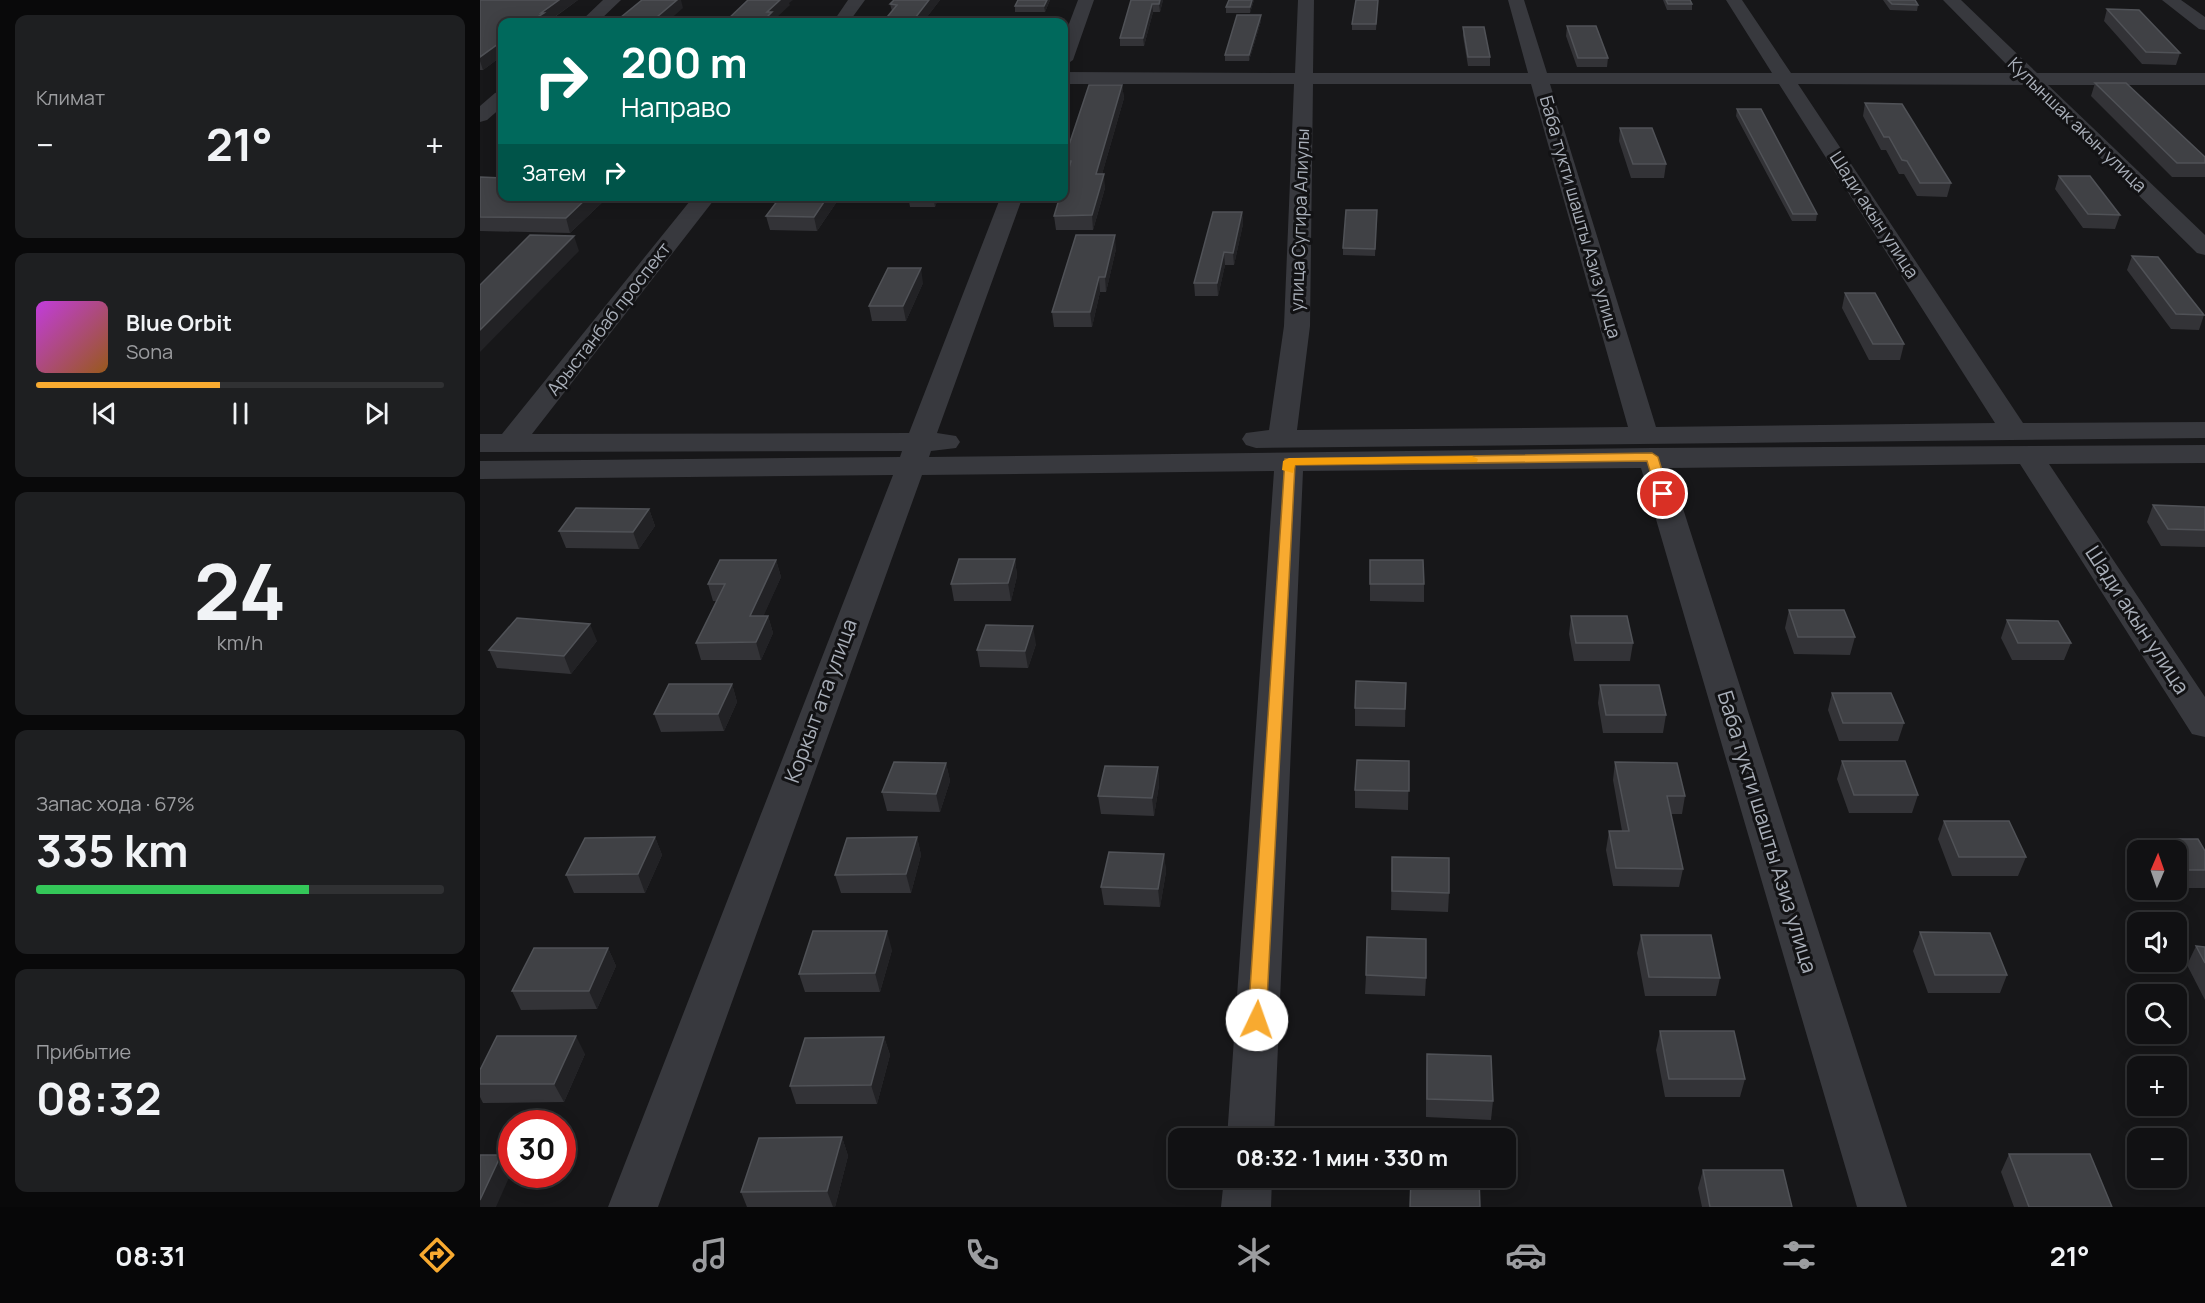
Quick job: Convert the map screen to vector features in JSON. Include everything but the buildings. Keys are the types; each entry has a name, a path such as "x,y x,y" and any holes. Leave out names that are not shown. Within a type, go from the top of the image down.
{"street":[{"path":"593,18 614,0"},
{"path":"844,18 857,0"},
{"path":"1068,49 1086,0"},
{"name":"улица Сугира Алиулы","path":"1251,1128 1285,450 1297,326 1306,0"},
{"name":"Баба тукти шашты Азиз улица","path":"1516,0 1648,445 1882,1207"},
{"name":"Шади акын улица","path":"1734,0 2205,725"},
{"name":"Кулыншак акын улица","path":"1951,0 2205,248"},
{"path":"2170,0 2205,25"},
{"path":"1068,78 2205,79"},
{"path":"480,116 498,88"},
{"name":"Арыстанбаб проспект","path":"511,442 702,201"},
{"name":"Коркыт ата улица","path":"633,1207 1010,201"},
{"path":"2021,443 2205,430"},
{"path":"480,443 915,454"},
{"path":"484,475 915,454 1648,445 2021,443 2205,454"},
{"path":"1246,1207 1247,1188"}],"slow traffic":[{"path":"1288,470 1289,461 1472,459"}],"route":[{"path":"1257,1020 1289,461 1652,457 1663,494"}]}
